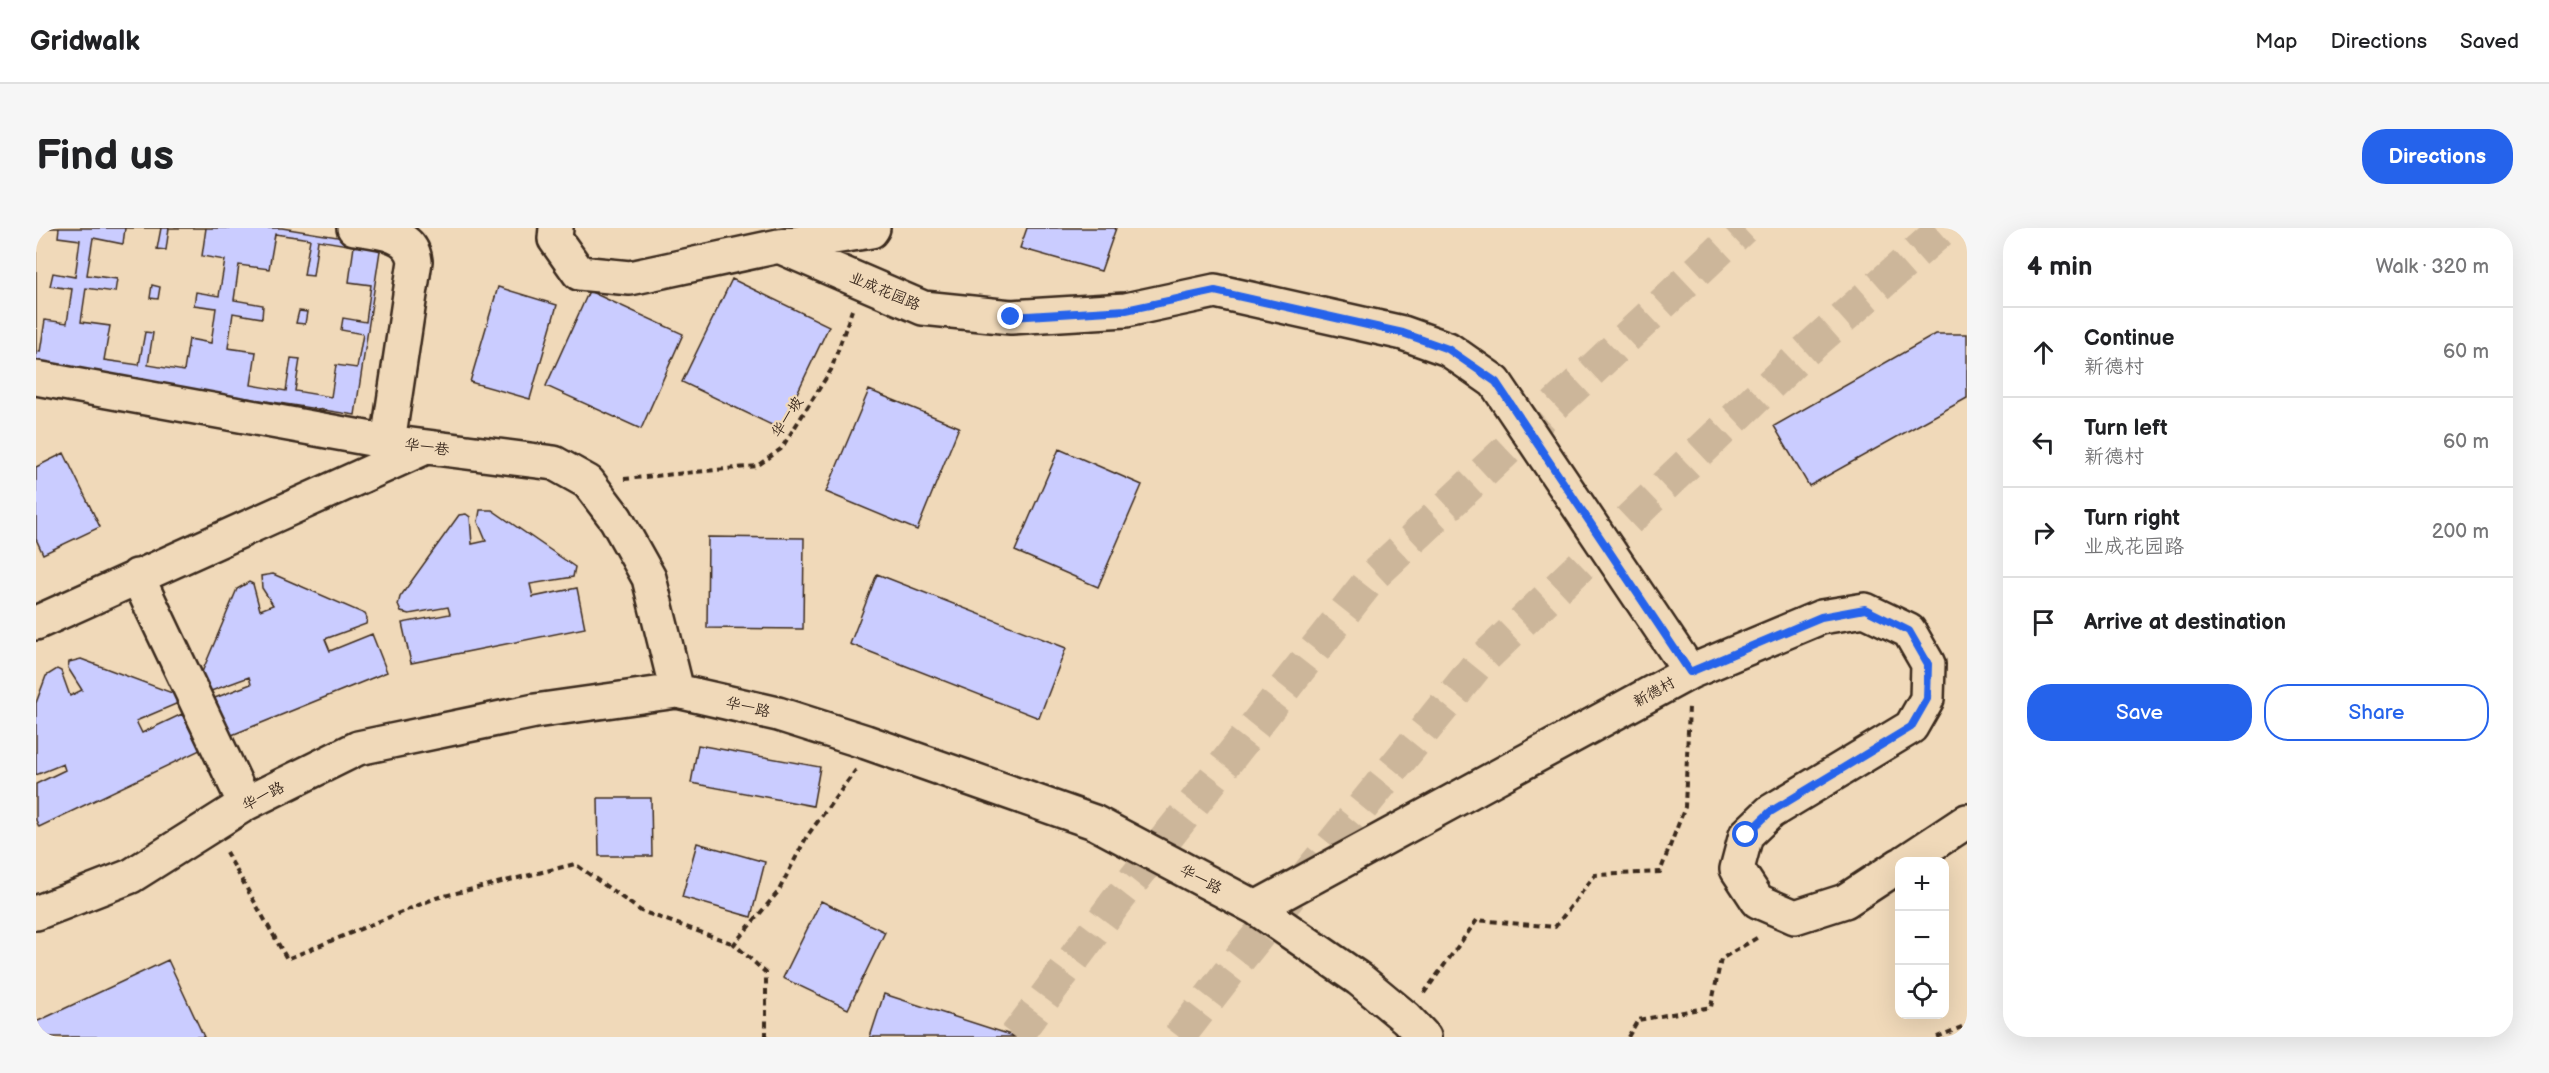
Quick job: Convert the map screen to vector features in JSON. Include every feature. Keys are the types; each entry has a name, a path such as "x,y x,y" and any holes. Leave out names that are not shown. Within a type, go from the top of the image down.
{"street":[{"path":"354,228 403,239 414,253 416,261 388,442"},
{"path":"556,228 555,239 579,273 630,278 779,246 871,231 873,228"},
{"name":"业成花园路","path":"779,246 923,308 1011,317 1126,310 1215,291 1403,333 1448,349 1496,382 1690,672"},
{"name":"华一巷","path":"36,378 388,442 554,464 588,482 616,519 649,578 677,691"},
{"path":"36,623 426,447"},
{"path":"137,576 245,804"},
{"name":"新德村","path":"1256,908 1690,672 1821,617 1865,609 1909,631 1928,664 1927,699 1911,727 1770,812 1746,835 1737,869 1758,901 1795,917"},
{"name":"华一路","path":"36,913 131,876 245,804 358,748 535,711 677,691 778,714 866,742 1094,822 1256,908 1359,979 1415,1027"},
{"path":"1911,857 1967,821"},
{"path":"1795,917 1845,901 1895,868"}],"path":[{"name":"华一坡","path":"588,482 757,466 781,449 831,369 862,282"},
{"path":"1415,1027 1477,920 1554,927 1595,875 1660,872 1685,807 1690,672"},
{"path":"734,944 778,892 807,836 859,766 866,742"},
{"path":"211,825 287,959 436,898 575,864 641,911 734,944 766,973 766,1037"},
{"path":"1628,1037 1638,1020 1711,1007 1721,959 1795,917"},
{"path":"1937,1037 1967,1025"}],"building":[{"path":"36,228 59,228 58,237 80,240 75,277 53,273 50,286 72,289 67,323 45,320 40,352 36,351"},
{"path":"36,228 282,228 381,244 355,415 36,365"},
{"path":"125,228 161,228 157,249 166,250 169,228 206,228 202,256 225,260 219,296 196,292 194,305 216,308 211,343 189,339 184,371 148,365 153,333 145,332 139,365 104,360 110,326 81,322 86,288 115,292 117,279 87,275 93,238 123,244","holes":["152,285 160,287 158,299 150,298"]},
{"path":"1027,228 1116,228 1101,271 1020,248"},
{"path":"275,234 310,239 304,275 313,276 318,240 354,246 349,282 371,285 366,322 343,318 341,330 363,334 357,368 336,365 331,397 295,391 300,359 291,358 286,391 251,385 256,352 228,348 233,313 262,318 263,305 234,300 239,265 269,269","holes":["299,311 307,312 305,324 296,323"]},
{"path":"732,279 829,326 780,429 682,382"},
{"path":"498,287 557,305 530,399 470,382"},
{"path":"589,291 683,334 641,429 546,386"},
{"path":"1936,334 1967,334 1967,398 1809,486 1774,426"},
{"path":"869,390 959,427 917,530 826,492"},
{"path":"1059,449 1142,485 1098,587 1015,551"},
{"path":"64,453 100,527 43,554 36,539 36,467"},
{"path":"480,510 492,510 575,567 573,577 530,584 533,597 577,588 585,628 411,663 402,623 450,614 448,607 409,614 401,612 398,605 400,597 459,515 466,514 470,517 472,544 486,541 478,522"},
{"path":"708,537 804,538 803,629 707,628"},
{"path":"273,574 365,614 366,624 325,639 330,651 372,634 387,672 222,739 207,701 251,684 249,677 211,691 204,690 200,677 237,589 249,582 253,584 260,610 273,605 262,588 261,576"},
{"path":"877,574 1066,648 1039,718 850,644"},
{"path":"81,659 175,694 176,704 136,721 142,733 182,714 200,750 39,827 36,820 36,784 65,770 63,764 36,775 36,703 46,676 57,669 61,671 70,696 82,690 68,668 69,662"},
{"path":"698,745 820,767 813,806 691,783"},
{"path":"598,798 651,798 652,856 599,856"},
{"path":"697,843 765,862 751,917 682,897"},
{"path":"821,901 885,932 848,1009 783,978"},
{"path":"168,960 204,1037 38,1037 36,1022"},
{"path":"884,994 1017,1037 870,1037"}],"tunnel":[{"path":"1015,1037 1117,901 1372,577 1743,228"},
{"path":"1179,1037 1240,958 1478,664 1802,354 1944,228"}],"route":[{"path":"1011,317 1126,310 1215,291 1403,333 1448,349 1496,382 1690,672 1821,617 1865,609 1909,631 1928,664 1927,699 1911,727 1770,812 1746,835"}]}
